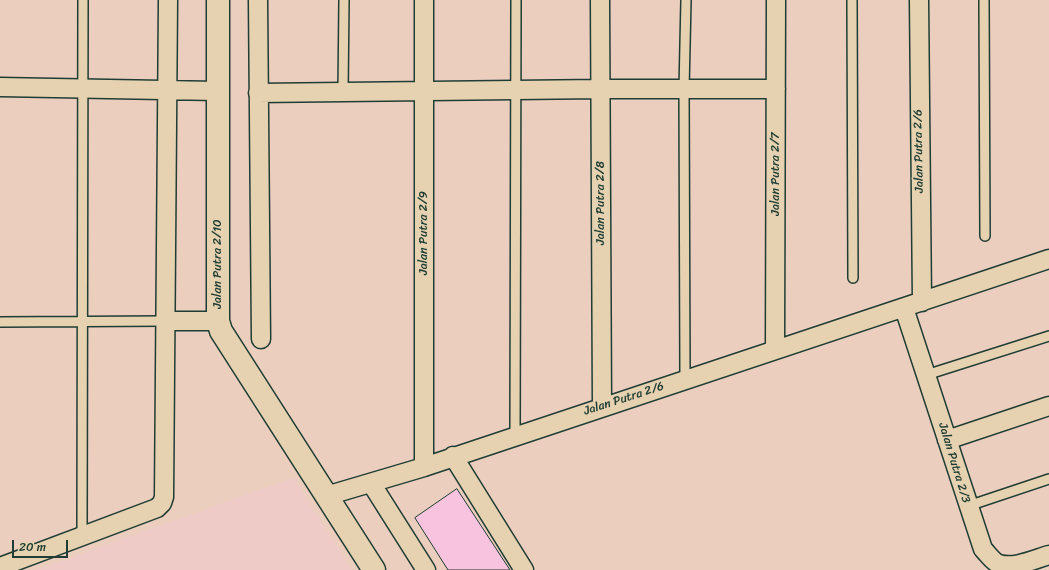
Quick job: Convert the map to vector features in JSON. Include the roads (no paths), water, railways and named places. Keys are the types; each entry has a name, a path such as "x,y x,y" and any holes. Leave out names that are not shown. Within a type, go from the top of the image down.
{"street":[{"path":"0,567 157,508 162,503 164,497 168,0"},
{"name":"Jalan Putra 2/10","path":"218,0 218,321 226,340 374,570"},
{"path":"258,0 261,339"},
{"name":"Jalan Putra 2/9","path":"424,0 424,466"},
{"name":"Jalan Putra 2/8","path":"600,0 602,406"},
{"name":"Jalan Putra 2/7","path":"775,349 776,0"},
{"name":"Jalan Putra 2/6","path":"919,0 922,302"},
{"path":"0,87 217,91"},
{"path":"258,93 600,89 776,89"},
{"name":"Jalan Putra 2/6","path":"326,496 424,466 1049,259"},
{"name":"Jalan Putra 2/3","path":"904,308 983,549 998,564 1016,564 1049,555"},
{"path":"166,321 218,321"},
{"path":"948,440 1049,406"},
{"path":"453,456 524,570"},
{"path":"371,483 426,570"}],"lane":[{"path":"82,536 83,0"},
{"path":"343,92 344,0"},
{"path":"515,436 516,0"},
{"path":"686,0 684,89 686,378"},
{"path":"852,0 853,278"},
{"path":"984,0 985,236"},
{"path":"0,322 166,321"},
{"path":"926,375 1049,336"},
{"path":"968,506 1049,480"}]}
